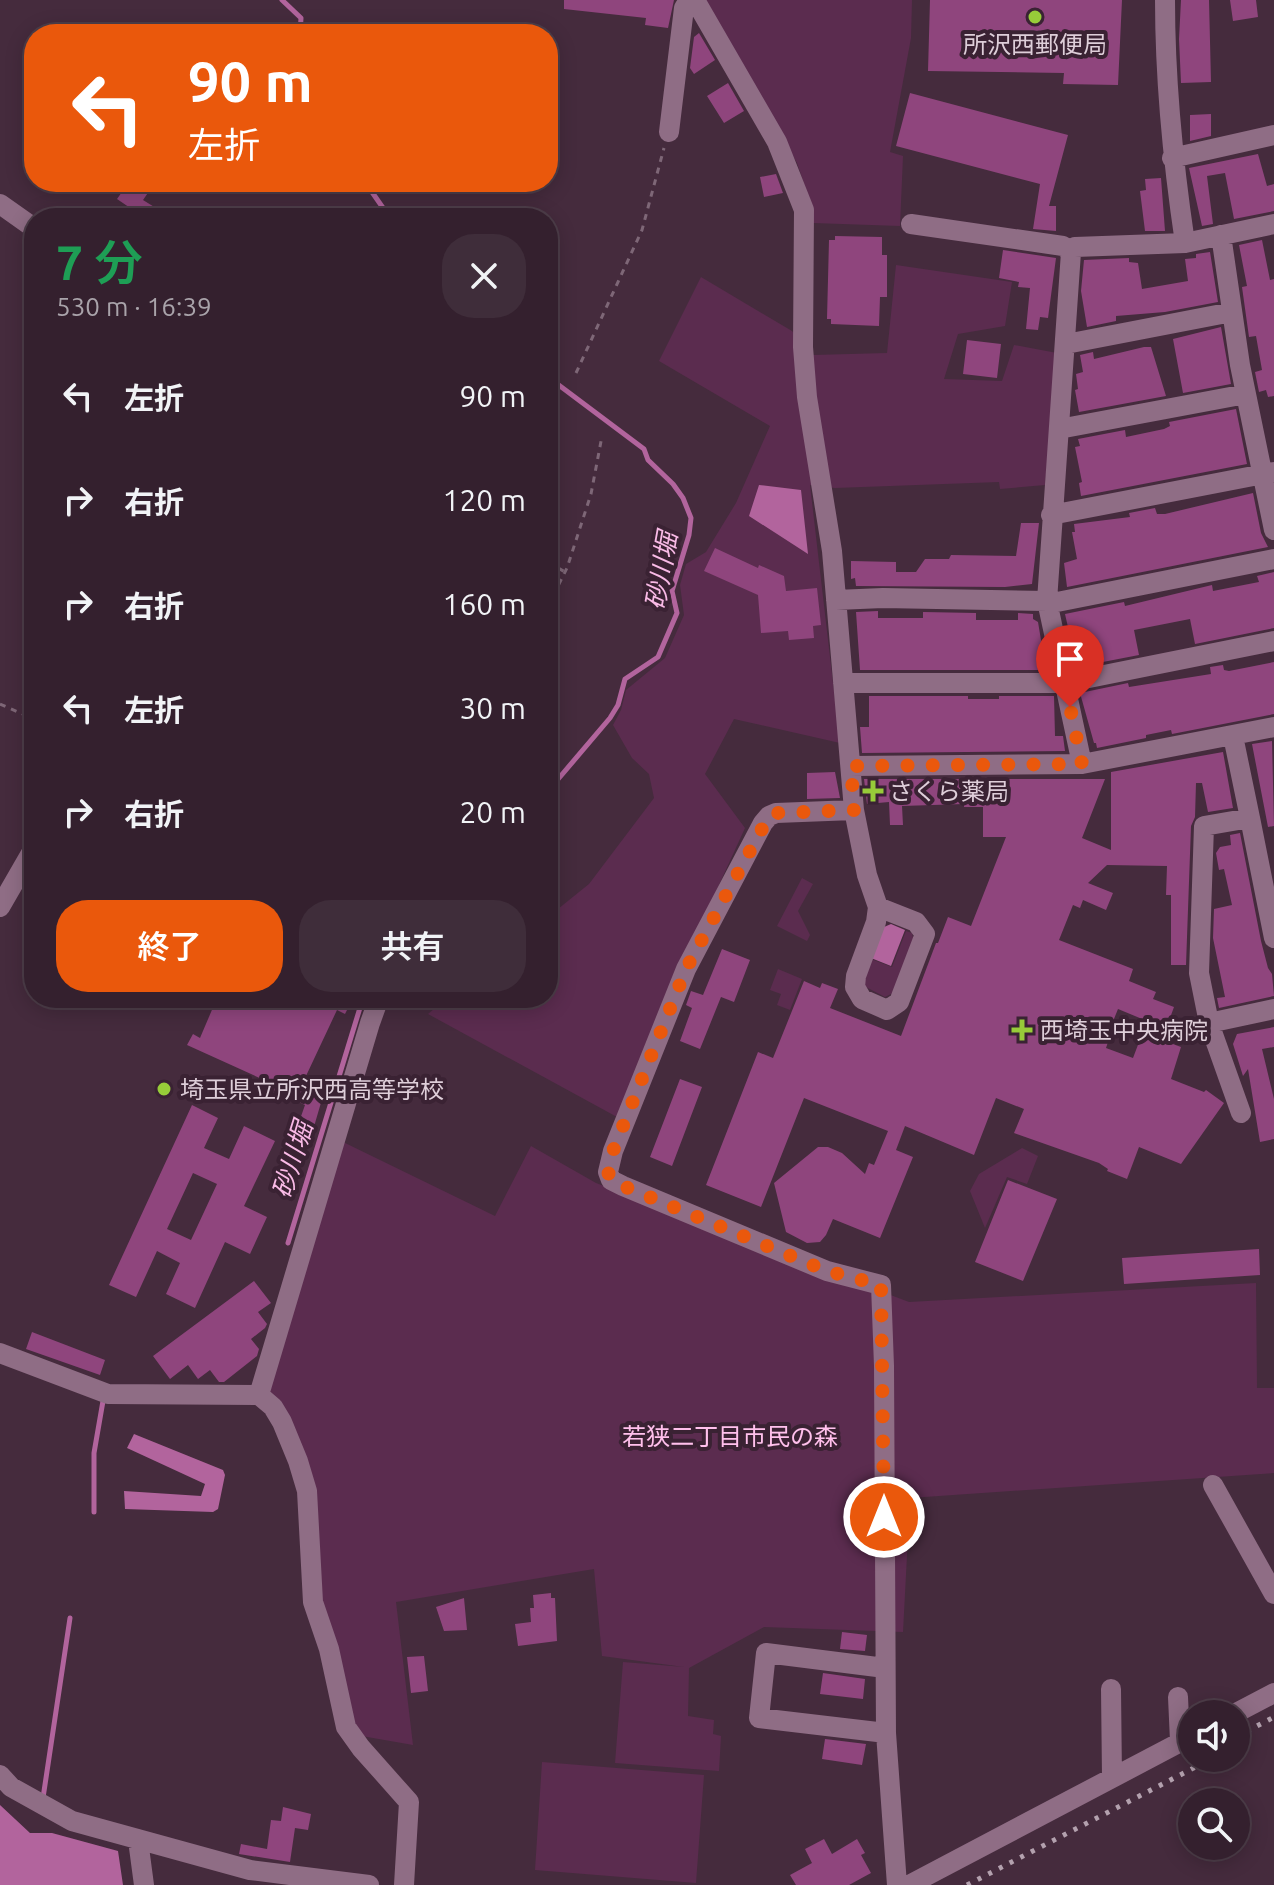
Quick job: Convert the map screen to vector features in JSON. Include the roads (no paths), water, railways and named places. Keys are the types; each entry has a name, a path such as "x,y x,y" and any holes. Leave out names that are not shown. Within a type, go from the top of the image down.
{"street":[{"path":"669,132 684,8 692,0 777,142 804,210 803,347 807,397 832,551 854,810 867,875 878,907 855,987 862,999 887,1010 899,1002 925,934 916,922 878,907"},
{"path":"1165,0 1172,158 1185,243"},
{"path":"1172,158 1274,135"},
{"path":"0,204 24,221"},
{"path":"911,224 1063,246 1071,252"},
{"path":"1082,764 1047,602 1071,252 1075,247 1185,243 1274,224"},
{"path":"1221,235 1246,394 1268,473 1274,530"},
{"path":"1066,344 1232,312"},
{"path":"1059,429 1246,394"},
{"path":"1051,515 1268,473"},
{"path":"836,600 883,598 1047,602 1274,559"},
{"path":"843,683 1064,683 1274,641"},
{"path":"851,766 1082,764 1274,727"},
{"path":"1233,736 1274,938"},
{"path":"854,810 776,813 763,823 680,982 613,1151 608,1172 611,1180 623,1186 812,1265 881,1285 886,1733 897,1885"},
{"path":"1241,1113 1209,1023 1199,973 1204,826 1250,818"},
{"path":"0,907 24,865"},
{"path":"259,1395 376,1008"},
{"path":"1209,1023 1274,1009"},
{"path":"0,1353 108,1394 259,1395 273,1407 298,1461 307,1491 313,1602 329,1649 346,1727 409,1802 404,1885"},
{"path":"1213,1485 1274,1594"},
{"path":"885,1668 766,1653 759,1718 886,1733"},
{"path":"1111,1689 1112,1778"},
{"path":"1250,1706 1274,1693"},
{"path":"909,1885 1178,1742"},
{"path":"0,1775 11,1787 72,1821 250,1870 369,1885"},
{"path":"138,1840 144,1885"}],"waterway":[{"name":"砂川堀","path":"282,0 301,18 301,24"},
{"name":"砂川堀","path":"372,192 383,208"},
{"name":"砂川堀","path":"558,384 644,449 648,460 683,498 691,518 672,591 677,613 658,657 625,679 618,705 610,718 558,779"},
{"name":"砂川堀","path":"288,1243 360,1008"},
{"name":"砂川堀","path":"94,1512 94,1453 103,1401"},
{"name":"砂川堀","path":"43,1798 70,1618"}],"railway":[{"path":"1250,1730 1274,1717"},
{"path":"967,1885 1186,1772"}],"place":[{"name":"所沢西郵便局","path":"1035,17"},
{"name":"さくら薬局","path":"873,791"},
{"name":"西埼玉中央病院","path":"1022,1030"},
{"name":"埼玉県立所沢西高等学校","path":"164,1089"}],"park label":[{"name":"若狭二丁目市民の森","path":"730,1436"}]}
